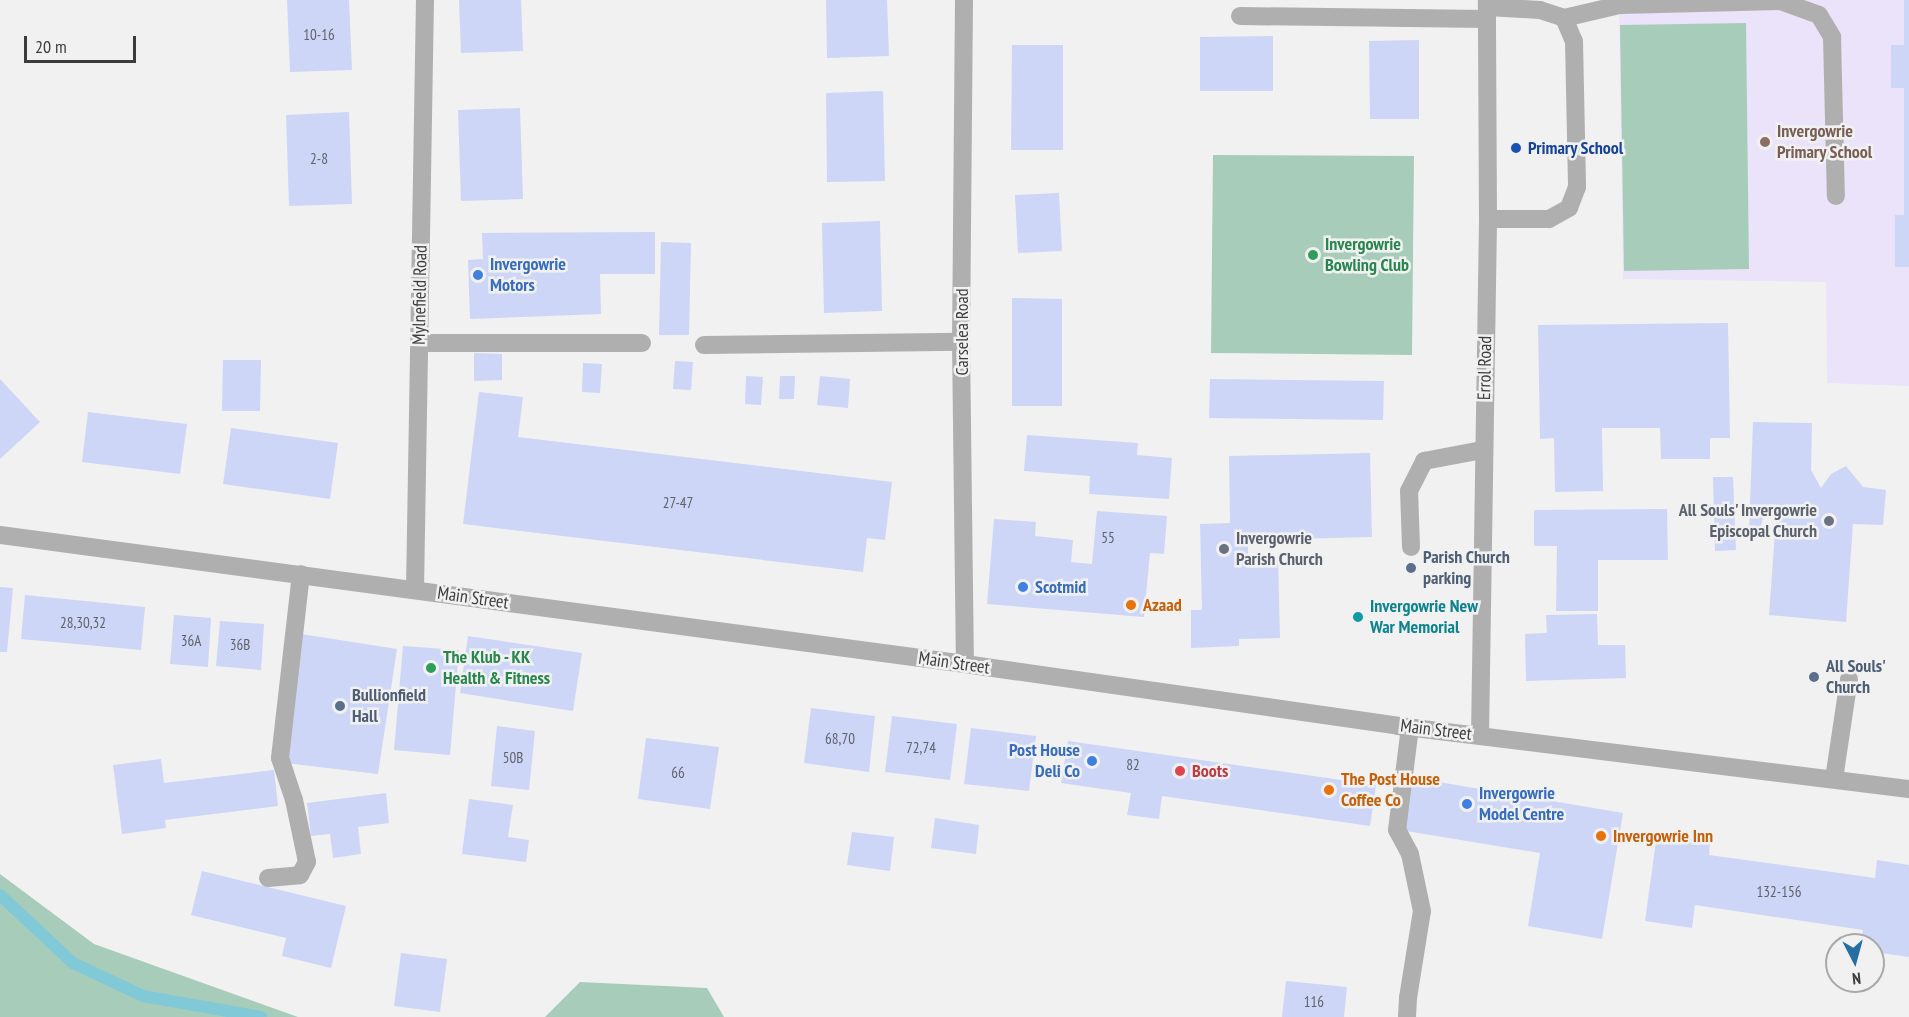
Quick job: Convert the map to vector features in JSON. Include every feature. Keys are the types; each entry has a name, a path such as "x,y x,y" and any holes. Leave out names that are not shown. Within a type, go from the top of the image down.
{"street":[{"name":"Mylnefield Road","path":"415,590 425,0"},
{"name":"Carselea Road","path":"964,0 961,342 965,664"},
{"path":"1240,16 1487,9 1540,10 1564,18 1620,5 1780,1 1819,15 1833,37 1836,196"},
{"name":"Errol Road","path":"1480,736 1488,219 1487,9"},
{"path":"1488,219 1549,219 1569,208 1577,187 1574,41 1564,18"},
{"path":"704,345 961,342"},
{"path":"418,343 642,343"},
{"path":"1411,547 1409,491 1424,461 1483,450"},
{"name":"Main Street","path":"0,535 965,664 1410,727 1909,789"},
{"path":"268,878 300,875 307,862 294,800 280,758 301,574"},
{"path":"1834,779 1849,679"},
{"path":"1407,1017 1422,911 1410,854 1397,830 1410,727"}],"shaded area":[{"name":"Invergowrie Primary School","path":"1619,0 1909,0 1909,386 1827,383 1826,282 1623,279"}],"green space":[{"path":"1746,23 1749,269 1624,271 1620,25"},
{"name":"Invergowrie Bowling Club","path":"1213,155 1414,156 1412,355 1211,353"},
{"path":"0,874 94,944 298,1017 0,1017"},
{"path":"580,982 707,988 724,1017 545,1017"}],"building":[{"path":"287,0 349,0 352,70 290,72"},
{"path":"459,0 521,0 523,51 461,53"},
{"path":"826,0 887,0 889,56 827,58"},
{"path":"1904,0 1909,0 1909,267 1895,267 1895,215 1904,215 1904,88 1891,88 1891,45 1904,45"},
{"path":"1273,36 1273,91 1200,91 1200,37"},
{"path":"1419,40 1419,119 1370,119 1369,41"},
{"path":"1012,45 1063,45 1063,150 1011,150"},
{"path":"883,91 885,181 827,182 826,93"},
{"path":"520,108 523,199 461,201 458,110"},
{"path":"349,112 352,204 289,206 286,115"},
{"path":"1059,193 1062,251 1018,253 1015,195"},
{"path":"880,221 882,311 824,313 822,223"},
{"path":"655,232 655,274 600,274 601,314 470,319 468,260 483,259 482,233"},
{"path":"661,242 691,243 689,335 659,335"},
{"path":"1012,298 1062,299 1062,406 1012,406"},
{"path":"1728,323 1730,438 1710,438 1710,459 1661,459 1660,428 1602,428 1603,491 1555,492 1554,438 1540,439 1538,325"},
{"path":"474,353 502,354 502,380 474,381"},
{"path":"223,360 261,360 260,411 222,411"},
{"path":"675,361 693,362 691,390 673,389"},
{"path":"583,363 602,364 600,393 582,392"},
{"path":"746,376 763,377 761,405 745,404"},
{"path":"780,376 795,376 794,399 779,399"},
{"path":"820,376 850,379 848,408 817,405"},
{"path":"0,379 40,422 0,459"},
{"path":"1210,379 1384,381 1383,420 1209,418"},
{"path":"479,392 523,397 518,437 892,482 885,540 867,538 863,572 463,524"},
{"path":"88,412 187,424 180,474 82,462"},
{"name":"All Souls' Invergowrie Episcopal Church","path":"1753,422 1812,423 1811,470 1821,488 1831,474 1846,466 1863,487 1886,490 1883,525 1853,524 1846,622 1769,615 1776,518 1763,517 1760,532 1749,531"},
{"path":"231,428 338,443 330,499 223,484"},
{"path":"1027,435 1138,443 1137,455 1172,458 1169,499 1089,494 1090,476 1024,471"},
{"name":"Invergowrie Parish Church","path":"1370,453 1372,537 1248,540 1248,559 1278,558 1280,638 1239,639 1239,646 1191,648 1191,610 1202,610 1200,524 1230,523 1229,456"},
{"path":"1713,477 1733,477 1736,550 1715,551"},
{"path":"1667,509 1668,560 1598,560 1598,611 1556,611 1557,546 1534,546 1534,510"},
{"path":"1097,511 1167,516 1164,554 1150,553 1144,617 987,604 994,519 1036,522 1035,536 1073,540 1071,562 1092,564"},
{"path":"0,587 13,588 7,652 0,652"},
{"path":"25,595 145,607 141,650 21,639"},
{"path":"1597,614 1598,645 1625,645 1626,678 1526,681 1525,634 1547,633 1546,615"},
{"path":"174,615 211,618 208,667 170,664"},
{"path":"220,621 264,624 261,670 216,666"},
{"name":"Bullionfield Hall","path":"301,634 397,649 378,774 285,763"},
{"path":"468,636 582,653 573,711 460,693"},
{"path":"403,646 459,650 450,755 394,750"},
{"path":"811,708 875,716 869,772 804,763"},
{"path":"892,716 957,724 950,780 885,772"},
{"path":"497,726 535,731 529,790 491,786"},
{"path":"971,728 1036,736 1029,791 964,784"},
{"path":"646,738 719,747 710,809 638,799"},
{"path":"1068,741 1376,785 1370,826 1162,796 1159,819 1127,815 1131,793 1061,783"},
{"path":"161,759 164,783 274,770 278,806 165,820 166,828 122,834 113,765"},
{"path":"1409,777 1623,813 1602,939 1528,926 1540,853 1400,830"},
{"path":"386,793 389,823 358,827 361,854 333,858 330,834 311,836 307,803"},
{"path":"469,799 513,805 508,837 529,840 526,862 462,854"},
{"path":"935,818 979,825 976,854 931,848"},
{"path":"852,832 894,837 890,871 847,865"},
{"path":"1657,834 1710,842 1709,855 1875,878 1877,860 1909,865 1909,957 1885,954 1885,933 1863,933 1863,930 1695,905 1692,928 1645,921"},
{"path":"202,871 346,906 331,968 282,956 286,938 191,915"},
{"path":"401,953 447,959 440,1012 394,1006"},
{"path":"1286,981 1347,987 1344,1017 1282,1017"}],"waterway":[{"path":"0,895 73,963 143,996 261,1017"}],"place":[{"name":"Invergowrie Primary School","path":"1765,142"},
{"name":"Primary School","path":"1516,148"},
{"name":"Invergowrie Bowling Club","path":"1313,255"},
{"name":"Invergowrie Motors","path":"478,275"},
{"name":"All Souls' Invergowrie Episcopal Church","path":"1829,521"},
{"name":"Invergowrie Parish Church","path":"1224,549"},
{"name":"Parish Church parking","path":"1411,568"},
{"name":"Scotmid","path":"1023,587"},
{"name":"Azaad","path":"1131,605"},
{"name":"Invergowrie New War Memorial","path":"1358,617"},
{"name":"The Klub - KK Health & Fitness","path":"431,668"},
{"name":"All Souls' Church","path":"1814,677"},
{"name":"Bullionfield Hall","path":"340,706"},
{"name":"Post House Deli Co","path":"1092,761"},
{"name":"Boots","path":"1180,771"},
{"name":"The Post House Coffee Co","path":"1329,790"},
{"name":"Invergowrie Model Centre","path":"1467,804"},
{"name":"Invergowrie Inn","path":"1601,836"}]}
